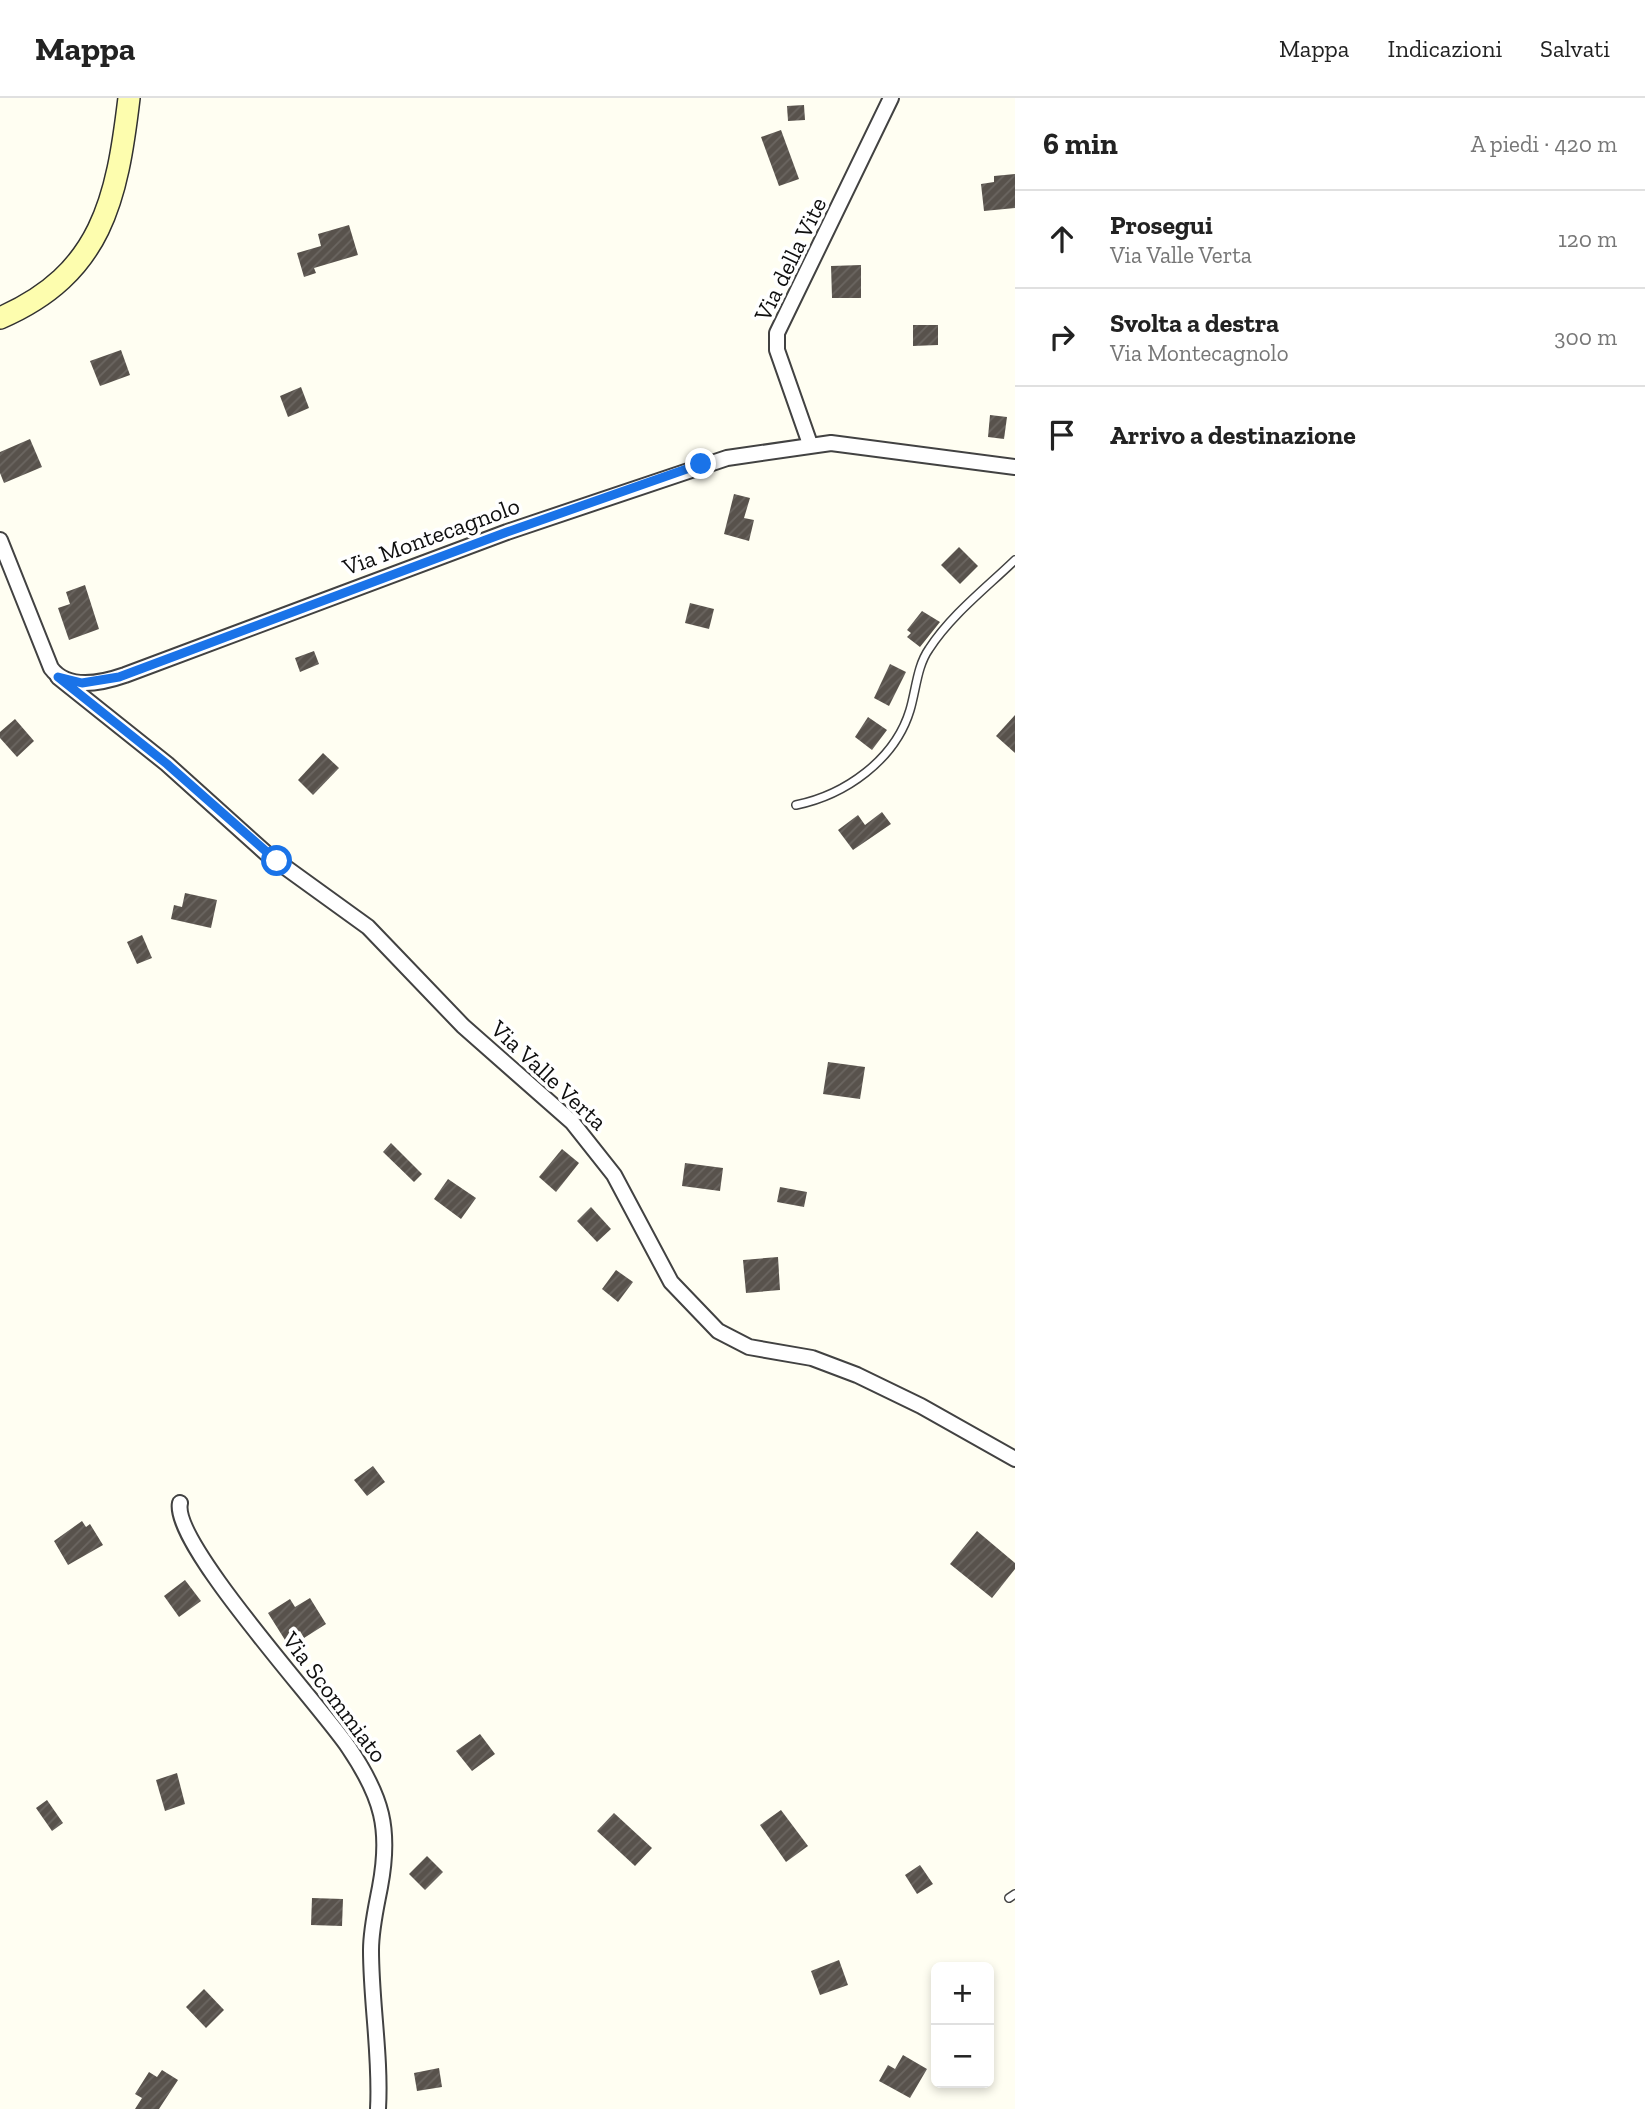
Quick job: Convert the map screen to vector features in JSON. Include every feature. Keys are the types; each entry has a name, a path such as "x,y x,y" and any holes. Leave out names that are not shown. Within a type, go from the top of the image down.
{"main road":[{"path":"0,318 47,292 65,278 88,251 105,219 116,186 129,98"}],"street":[{"name":"Via della Vite","path":"810,444 777,350 777,333 891,98"},
{"name":"Via Montecagnolo","path":"58,677 82,683 119,677 507,532 686,470 739,455 810,444 856,444 1015,467"},
{"path":"0,540 49,665 58,677"},
{"name":"Via Valle Verta","path":"58,677 167,764 267,854 368,927 463,1026 572,1122 598,1152 621,1186 671,1282 718,1331 749,1347 812,1358 857,1375 920,1406 1015,1459"},
{"name":"Via Scommiato","path":"180,1503 181,1521 222,1585 342,1738 369,1779 381,1805 384,1859 371,1949 378,2109"}],"lane":[{"path":"796,805 842,790 884,755 907,719 929,648 948,625 1015,560"}],"building":[{"path":"804,105 805,120 788,121 787,106"},
{"path":"781,130 799,179 779,186 761,137"},
{"path":"1015,174 1015,208 984,211 981,184 994,182 994,176"},
{"path":"349,225 358,255 314,268 316,273 304,277 297,253 321,246 318,234"},
{"path":"861,265 861,298 832,298 831,266"},
{"path":"913,325 938,325 938,345 913,346"},
{"path":"121,350 130,375 100,386 90,361"},
{"path":"301,387 309,408 288,417 280,396"},
{"path":"990,415 1007,417 1004,439 988,437"},
{"path":"30,439 42,467 4,483 0,473 0,452"},
{"path":"734,494 750,498 744,518 754,520 749,541 724,534"},
{"path":"959,547 978,566 960,584 941,565"},
{"path":"85,585 99,629 69,640 58,608 70,604 66,592"},
{"path":"690,603 714,609 709,629 685,623"},
{"path":"922,611 940,622 920,647 907,637 911,633 907,630"},
{"path":"314,651 319,664 300,672 295,658"},
{"path":"890,664 906,672 889,706 874,698"},
{"path":"1015,715 1015,753 996,736"},
{"path":"868,717 887,730 872,750 855,737"},
{"path":"15,719 34,741 17,757 0,738 0,732"},
{"path":"323,753 339,768 313,795 298,780"},
{"path":"882,812 891,824 853,850 838,830 858,815 865,825"},
{"path":"185,893 217,900 211,928 171,919 174,905 182,907"},
{"path":"142,935 152,958 137,964 127,942"},
{"path":"828,1062 865,1067 860,1099 823,1094"},
{"path":"391,1143 422,1174 414,1182 383,1152"},
{"path":"562,1149 579,1163 556,1192 539,1177"},
{"path":"685,1163 723,1168 720,1191 682,1186"},
{"path":"448,1179 476,1198 461,1219 434,1199"},
{"path":"780,1187 807,1192 804,1207 777,1202"},
{"path":"591,1207 611,1229 597,1242 577,1221"},
{"path":"778,1257 780,1290 746,1293 743,1260"},
{"path":"616,1270 633,1282 618,1302 602,1289"},
{"path":"373,1466 385,1482 367,1496 354,1480"},
{"path":"82,1521 86,1527 90,1524 103,1545 68,1565 54,1541"},
{"path":"977,1531 1015,1563 1015,1569 992,1598 950,1564"},
{"path":"185,1580 201,1601 179,1617 164,1596"},
{"path":"310,1598 326,1624 304,1638 300,1631 285,1640 268,1613 290,1599 295,1607"},
{"path":"480,1734 495,1754 472,1771 456,1751"},
{"path":"177,1773 185,1804 165,1811 156,1780"},
{"path":"47,1800 63,1823 52,1831 36,1808"},
{"path":"781,1810 808,1846 786,1862 760,1825"},
{"path":"614,1813 652,1848 635,1866 597,1831"},
{"path":"427,1856 443,1872 425,1890 409,1874"},
{"path":"920,1865 933,1884 917,1894 905,1875"},
{"path":"312,1898 343,1899 342,1926 311,1925"},
{"path":"839,1960 848,1985 820,1995 811,1971"},
{"path":"204,1989 224,2010 206,2028 186,2007"},
{"path":"903,2055 927,2069 910,2098 879,2081 888,2065 895,2069"},
{"path":"439,2068 442,2087 417,2091 414,2073"},
{"path":"162,2070 178,2080 159,2109 135,2109 142,2098 135,2094 149,2072 157,2077"}],"route":[{"path":"277,861 167,764 58,677 82,683 119,677 507,532 701,464"}]}
